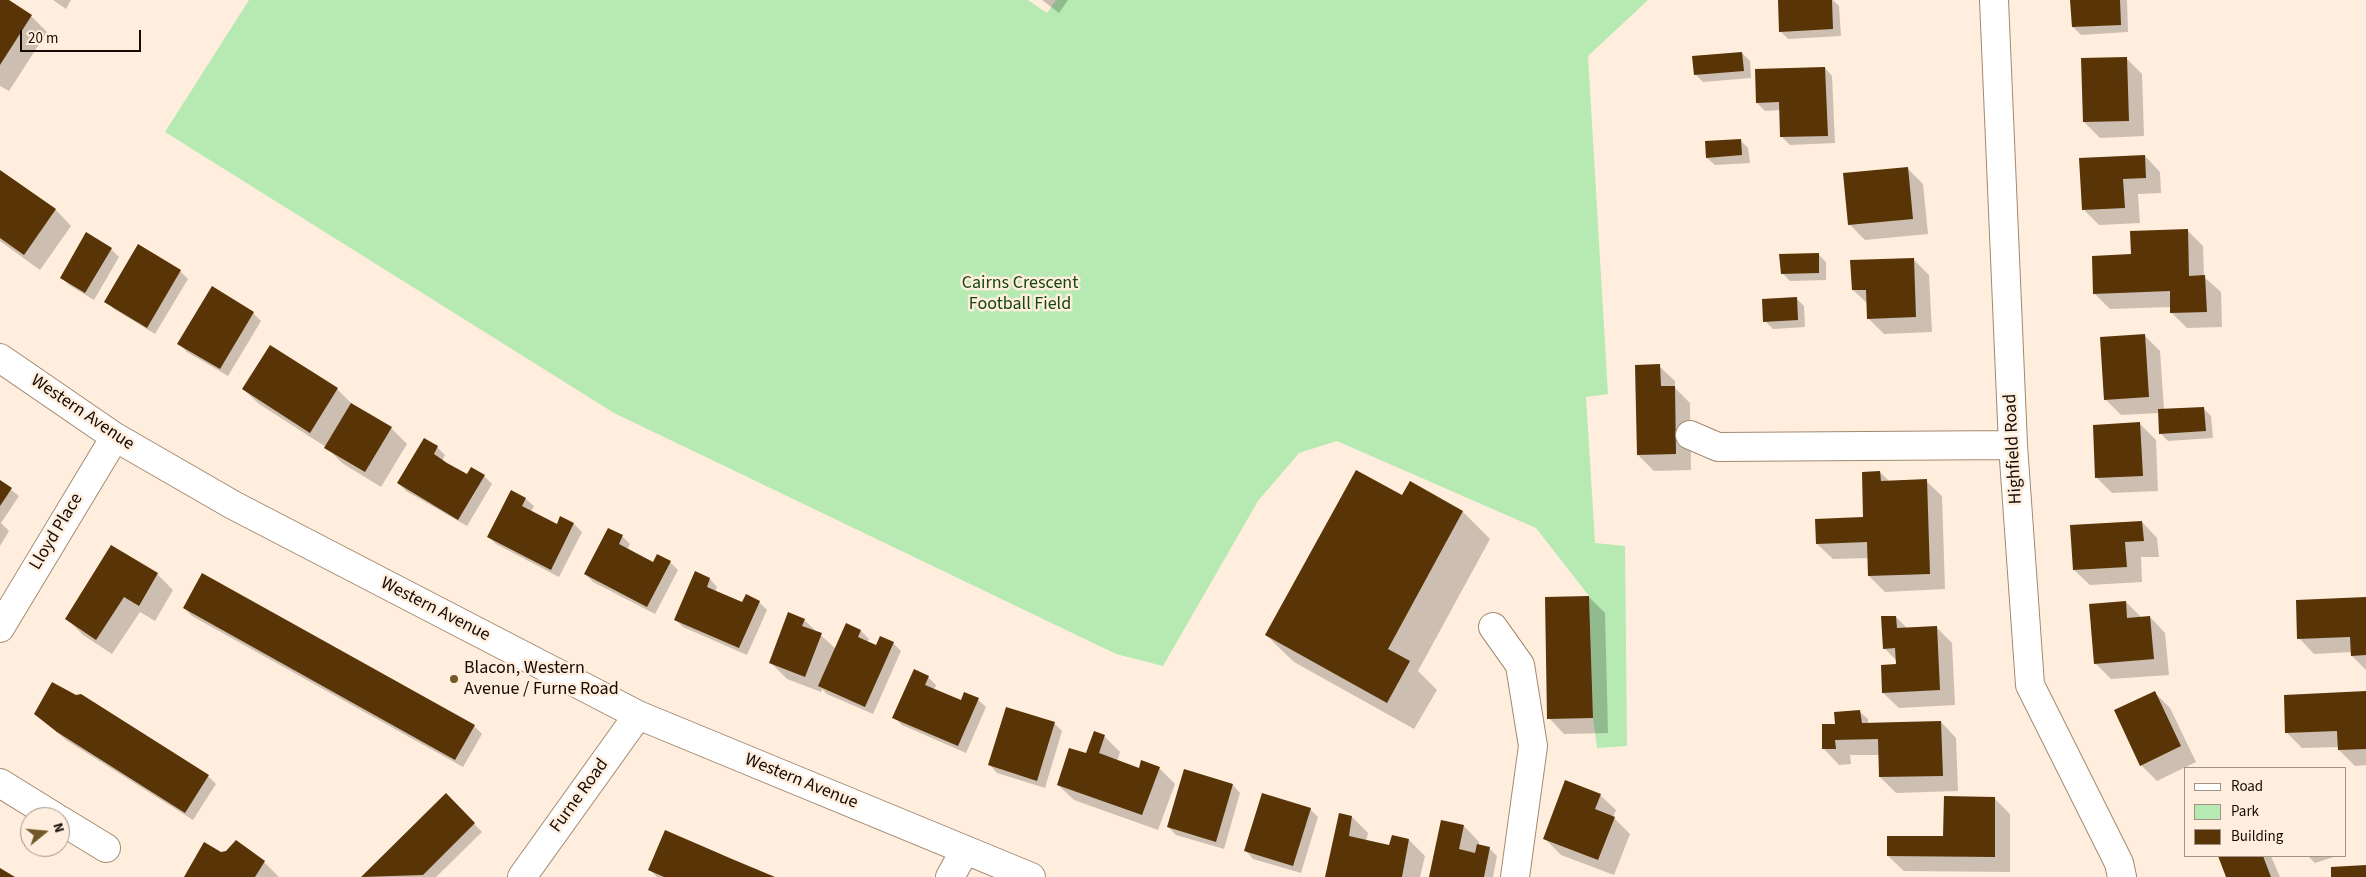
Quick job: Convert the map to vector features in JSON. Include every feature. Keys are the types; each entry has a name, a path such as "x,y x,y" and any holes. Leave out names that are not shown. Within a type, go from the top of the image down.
{"street":[{"name":"Highfield Road","path":"1994,0 2013,445 2030,685 2119,863 2122,877"},
{"name":"Western Avenue","path":"0,358 115,437 233,505 638,715 1032,877"},
{"path":"1690,435 1718,448 2013,445"},
{"name":"Lloyd Place","path":"0,628 115,437"},
{"path":"1492,627 1520,665 1533,746 1515,877"},
{"name":"Furne Road","path":"522,877 638,715"},
{"path":"0,783 39,807"},
{"path":"70,826 106,848"},
{"path":"950,877 965,850"}],"green space":[{"name":"Cairns Crescent Football Field","path":"249,0 1028,0 1047,13 1056,0 1648,0 1588,56 1608,394 1586,397 1595,543 1625,546 1627,746 1597,748 1593,718 1589,596 1536,528 1337,441 1299,453 1258,501 1163,666 1116,654 614,413 165,132"}],"building":[{"path":"0,0 9,0 32,15 0,65"},
{"path":"1778,0 1832,0 1833,29 1779,32"},
{"path":"2070,0 2120,0 2121,25 2072,27"},
{"path":"1742,52 1744,71 1694,75 1692,56"},
{"path":"2127,57 2129,121 2083,122 2081,58"},
{"path":"1825,67 1828,136 1780,137 1779,102 1756,103 1755,69"},
{"path":"1741,139 1742,155 1706,158 1705,141"},
{"path":"2145,155 2146,178 2123,179 2125,208 2082,210 2079,158"},
{"path":"1908,167 1913,219 1848,225 1843,173"},
{"path":"0,170 56,209 24,255 0,238"},
{"path":"2188,229 2189,276 2205,275 2207,312 2170,313 2170,291 2093,294 2092,256 2131,254 2130,231"},
{"path":"86,232 112,248 85,293 60,278"},
{"path":"138,244 181,270 147,328 104,302"},
{"path":"1819,253 1819,273 1781,274 1779,254"},
{"path":"1914,258 1916,317 1867,319 1866,290 1852,290 1850,260"},
{"path":"212,286 254,312 220,369 177,344"},
{"path":"1797,297 1798,320 1763,322 1762,299"},
{"path":"2145,334 2149,397 2104,400 2100,337"},
{"path":"270,345 338,388 310,433 242,389"},
{"path":"1660,364 1661,386 1675,386 1676,454 1637,455 1635,365"},
{"path":"351,403 392,427 365,472 324,448"},
{"path":"2204,407 2206,431 2159,434 2158,409"},
{"path":"2140,422 2143,476 2095,478 2093,425"},
{"path":"424,438 438,446 434,454 447,463 467,474 471,467 485,475 458,520 397,483"},
{"path":"1356,470 1402,495 1410,481 1463,511 1388,649 1410,661 1387,703 1265,635"},
{"path":"1880,471 1881,481 1927,479 1930,574 1868,576 1867,542 1816,544 1815,519 1863,517 1862,472"},
{"path":"0,480 12,488 0,506"},
{"path":"511,490 526,498 522,506 557,524 560,516 574,523 551,570 487,537"},
{"path":"2142,521 2144,541 2125,542 2127,567 2073,570 2070,525"},
{"path":"608,528 623,535 619,544 653,562 657,554 671,561 647,607 584,574"},
{"path":"111,545 158,573 139,606 124,597 96,640 65,619"},
{"path":"695,571 710,578 707,587 742,602 746,594 760,601 739,648 674,620"},
{"path":"202,573 475,725 455,760 183,608"},
{"path":"1589,596 1593,718 1547,719 1545,597"},
{"path":"2366,597 2366,655 2351,656 2350,637 2297,639 2296,600"},
{"path":"2126,601 2127,618 2150,616 2154,659 2094,664 2089,604"},
{"path":"788,612 805,619 802,626 822,633 805,677 769,663"},
{"path":"1881,616 1896,616 1897,628 1937,626 1940,690 1882,693 1881,665 1896,664 1895,648 1883,649"},
{"path":"846,623 861,630 858,637 876,645 880,636 894,642 865,707 818,686"},
{"path":"914,669 929,676 925,685 961,700 964,692 979,698 958,746 892,718"},
{"path":"52,682 76,695 81,694 209,775 185,813 57,732 34,714"},
{"path":"2155,691 2181,746 2140,766 2114,710"},
{"path":"2366,691 2366,749 2338,750 2337,731 2285,733 2284,695"},
{"path":"1006,707 1055,722 1037,781 988,765"},
{"path":"1860,710 1862,723 1941,721 1943,776 1879,777 1878,739 1835,740 1836,749 1822,749 1822,724 1835,724 1834,712"},
{"path":"1094,731 1105,735 1099,753 1139,768 1141,760 1160,767 1142,815 1057,785 1069,748 1086,753"},
{"path":"1184,769 1233,784 1216,842 1167,827"},
{"path":"1565,780 1601,794 1595,809 1615,817 1598,860 1543,839"},
{"path":"446,793 475,823 423,875 361,877"},
{"path":"1262,793 1311,808 1293,866 1244,851"},
{"path":"1944,796 1995,797 1995,857 1887,856 1887,836 1943,836"},
{"path":"1339,813 1352,816 1349,836 1389,845 1392,835 1409,839 1402,877 1325,877"},
{"path":"1441,820 1464,825 1459,849 1475,853 1477,844 1490,847 1484,877 1429,877"},
{"path":"665,830 775,877 664,877 648,870"},
{"path":"236,840 265,861 255,877 184,877 204,842 221,852 226,851"},
{"path":"2218,857 2263,857 2271,877 2226,877"},
{"path":"2366,865 2366,877 2331,877 2331,867"},
{"path":"0,868 15,877 0,877"}],"place":[{"name":"Blacon, Western Avenue / Furne Road","path":"454,679"}]}
